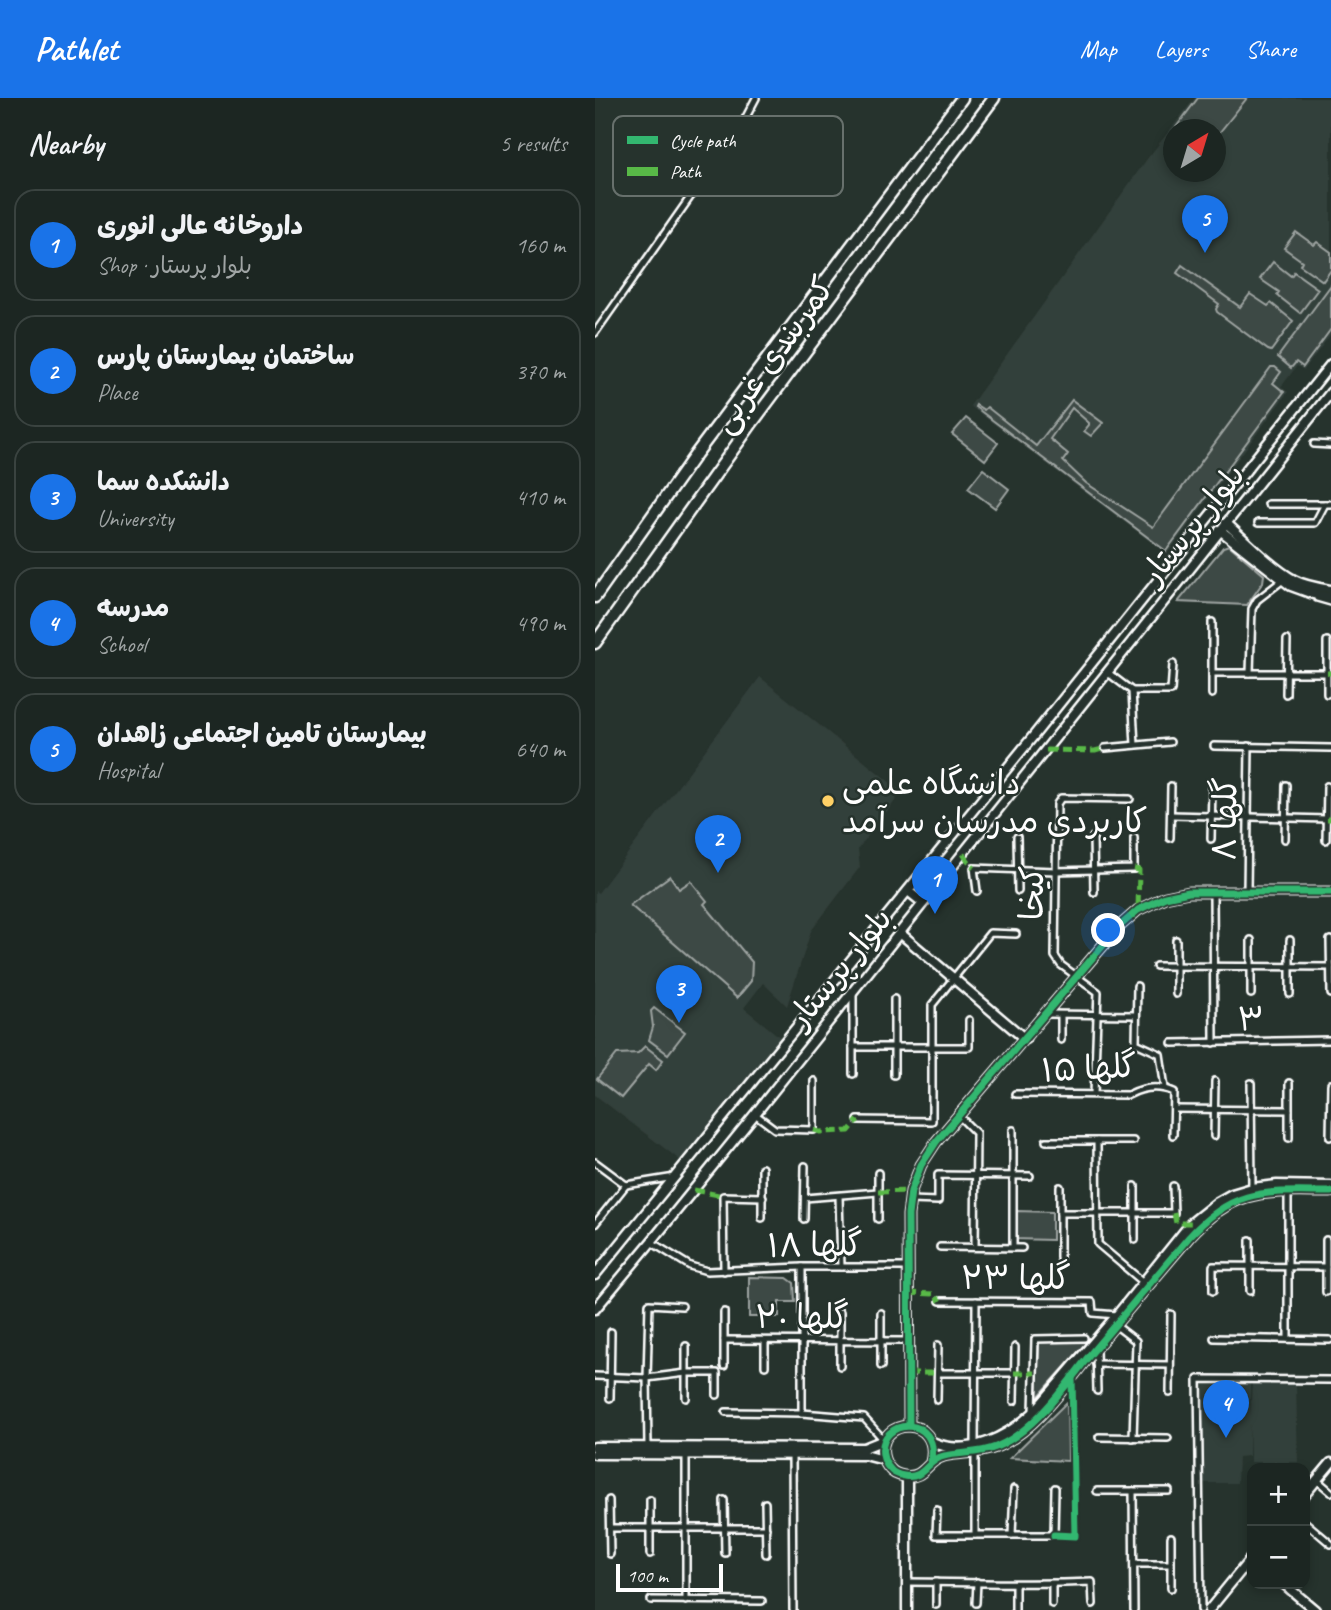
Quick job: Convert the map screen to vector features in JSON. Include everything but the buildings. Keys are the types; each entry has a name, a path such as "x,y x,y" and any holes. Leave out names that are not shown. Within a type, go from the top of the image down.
{"highway":[{"name":"کمربندی غربی","path":"595,597 696,454 962,98"},
{"name":"کمربندی غربی","path":"595,643 752,424 994,98"}],"street":[{"path":"747,116 756,98"},
{"path":"595,333 691,196"},
{"name":"بلوار پرستار","path":"595,1275 1330,368"},
{"name":"بلوار پرستار","path":"595,1309 755,1114 1331,393"},
{"path":"1314,444 1331,445"},
{"path":"1268,504 1328,504"},
{"path":"1258,523 1315,523 1328,504"},
{"path":"1223,527 1282,580 1291,586 1331,599"},
{"path":"1250,673 1252,609 1257,600 1282,580 1294,580 1331,590"},
{"path":"1212,622 1212,694"},
{"path":"1286,694 1287,640"},
{"path":"1327,641 1327,694"},
{"path":"1108,672 1132,691 1171,691 1173,664"},
{"path":"1212,673 1327,673"},
{"path":"1132,691 1135,745"},
{"path":"1105,748 1170,742"},
{"path":"1214,746 1331,748"},
{"name":"گلها ۸","path":"1247,892 1249,746"},
{"path":"1211,839 1212,785"},
{"path":"1285,839 1286,785"},
{"path":"1170,838 1171,786"},
{"path":"1326,840 1327,786"},
{"name":"کیخا","path":"1098,1015 1098,992 1061,965 1055,956 1058,800 1130,799"},
{"path":"1171,815 1327,819"},
{"path":"1017,837 1018,891"},
{"path":"1093,837 1094,892"},
{"path":"977,891 974,868 1056,871 1134,869 1134,838"},
{"path":"908,891 923,903"},
{"path":"909,1425 908,1215 911,1191 921,1165 936,1142 1121,925 1138,910 1165,897 1189,892 1331,892"},
{"path":"1213,892 1214,1043"},
{"path":"900,933 1025,1039"},
{"path":"857,1120 932,1121 932,1005 990,933 1016,934"},
{"path":"1176,940 1176,994"},
{"path":"1251,940 1251,994"},
{"path":"1290,940 1290,994"},
{"path":"1331,940 1331,994"},
{"path":"1156,967 1331,967"},
{"path":"1137,986 1136,1043 1160,1054 1165,1088 1174,1092 1173,1135"},
{"path":"853,992 853,1074"},
{"path":"894,999 894,1075"},
{"path":"1045,1014 1136,1015"},
{"path":"1061,1015 1061,1040"},
{"path":"1094,1094 1098,1015"},
{"path":"853,1047 969,1047 969,1020"},
{"name":"۳","path":"1172,1043 1331,1040"},
{"path":"755,1114 775,1129 814,1130 814,1081"},
{"path":"1214,1136 1215,1081"},
{"path":"1251,1083 1252,1188"},
{"path":"1289,1083 1289,1138"},
{"path":"1330,1137 1331,1084"},
{"name":"گلها ۱۵","path":"1015,1094 1128,1095 1141,1088 1165,1088"},
{"path":"1174,1109 1289,1110"},
{"path":"959,1116 976,1133 975,1247"},
{"path":"1013,1130 1013,1248"},
{"path":"1046,1141 1133,1141"},
{"path":"1097,1141 1098,1244 1143,1282"},
{"path":"595,1162 626,1185"},
{"path":"804,1219 805,1166"},
{"path":"762,1168 762,1218"},
{"path":"878,1173 878,1219"},
{"path":"910,1200 938,1201 938,1175 1030,1176"},
{"path":"595,1224 626,1185 675,1177"},
{"path":"1135,1186 1135,1240"},
{"path":"1060,1213 1174,1213 1174,1186"},
{"path":"931,1462 942,1456 995,1447 1013,1438 1029,1425 1189,1237 1211,1215 1235,1200 1252,1195 1331,1186"},
{"path":"1060,1187 1060,1258"},
{"path":"932,1442 943,1447 975,1449 1010,1432 1033,1412 1117,1315 1191,1223 1216,1203 1232,1194 1252,1188 1331,1192"},
{"path":"1288,1189 1288,1339"},
{"path":"805,1198 878,1192"},
{"path":"724,1271 723,1196 763,1197"},
{"path":"839,1196 841,1267"},
{"path":"1250,1240 1250,1291"},
{"path":"1326,1240 1326,1292"},
{"name":"گلها ۱۸","path":"651,1242 690,1266 707,1270 908,1267"},
{"path":"940,1247 1022,1248"},
{"path":"1213,1291 1213,1266 1326,1267"},
{"path":"802,1267 802,1413"},
{"name":"گلها ۲۳","path":"940,1301 1092,1302 1093,1314 1117,1315"},
{"path":"975,1535 977,1301"},
{"path":"649,1447 649,1304 682,1306"},
{"path":"724,1312 724,1366"},
{"path":"839,1366 840,1312"},
{"path":"881,1313 881,1366"},
{"path":"1170,1393 1171,1314"},
{"path":"1115,1325 1136,1340 1133,1437"},
{"path":"610,1398 611,1332"},
{"path":"1033,1412 1035,1339 1084,1338"},
{"path":"1214,1338 1330,1340"},
{"name":"گلها ۲۰","path":"724,1340 908,1341"},
{"path":"765,1340 765,1366"},
{"path":"937,1400 938,1345"},
{"path":"686,1346 686,1398"},
{"path":"1014,1401 1015,1347"},
{"path":"1095,1348 1097,1391"},
{"path":"1096,1364 1170,1365"},
{"path":"595,1376 647,1378 686,1373 717,1373 717,1395"},
{"path":"938,1373 1014,1373"},
{"path":"1201,1610 1198,1379 1331,1380"},
{"path":"726,1412 802,1413 864,1418 884,1440"},
{"path":"595,1454 864,1448 884,1440 890,1432 899,1427 909,1425 919,1428 932,1442 934,1452 931,1462 926,1470 917,1475 897,1475 889,1469 884,1460 884,1440"},
{"path":"1099,1437 1168,1438"},
{"path":"595,1447 649,1447 686,1451"},
{"path":"686,1451 686,1601"},
{"path":"792,1451 865,1455 884,1460"},
{"path":"792,1451 793,1610"},
{"path":"1310,1488 1331,1463"},
{"path":"907,1477 907,1610"},
{"path":"1317,1480 1331,1492"},
{"path":"937,1510 936,1535 1054,1535 1055,1488"},
{"path":"1012,1535 1014,1489"},
{"path":"1097,1491 1169,1491"},
{"path":"1133,1491 1134,1610"},
{"path":"609,1500 610,1554"},
{"path":"650,1500 650,1554"},
{"path":"724,1500 725,1553"},
{"path":"765,1503 766,1554"},
{"path":"1310,1526 1331,1544"},
{"path":"610,1528 766,1528"},
{"path":"1171,1537 1171,1588"},
{"path":"1134,1564 1171,1563"},
{"path":"1209,1610 1247,1563"},
{"path":"907,1582 1092,1582 1093,1604"},
{"path":"936,1582 936,1605"},
{"path":"976,1603 977,1582"},
{"path":"1015,1584 1015,1610"},
{"path":"1052,1584 1052,1604"},
{"path":"1291,1589 1315,1610"},
{"path":"651,1600 762,1601"}],"shaded area":[{"path":"1195,98 1331,98 1331,334 1304,370 1297,366 1281,387 1288,392 1167,554 970,406 1163,139 1163,182 1226,182 1226,119 1178,119"},
{"path":"1198,98 1247,98 1226,124 1226,119 1182,119"},
{"path":"1296,232 1314,245 1317,242 1331,252 1331,270 1323,281 1300,265 1302,261 1284,248"},
{"path":"1273,262 1291,276 1294,272 1318,289 1300,313 1277,295 1279,292 1260,279"},
{"path":"1182,265 1240,307 1250,294 1268,306 1271,303 1293,321 1271,351 1268,350 1217,312 1219,304 1177,273"},
{"path":"1331,285 1331,329 1303,367 1296,362 1291,368 1278,357"},
{"path":"1271,367 1281,372 1273,383 1284,392 1166,551 975,407 976,405 984,410 987,407 1036,446 1072,400 1103,423 1091,436 1084,431 1089,423 1072,408 1050,439 1068,454 1063,461 1086,483 1153,527"},
{"path":"966,418 998,443 985,460 952,434"},
{"path":"983,469 1009,489 995,508 968,488"},
{"path":"1229,545 1264,575 1263,582 1247,605 1178,602 1223,547"},
{"path":"760,677 902,792 858,849 860,867 811,931 787,1006 763,983 744,1008 781,1038 681,1161 595,1095 595,891 598,893"},
{"path":"670,876 679,889 691,881 707,901 704,904 752,962 751,981 737,998 630,905"},
{"path":"654,1008 685,1032 668,1054 649,1040 653,1027 651,1011"},
{"path":"645,1046 663,1060 656,1070 649,1064 621,1098 597,1079 617,1054 638,1053"},
{"path":"1016,1211 1052,1212 1052,1240 1014,1239"},
{"path":"749,1277 787,1278 794,1283 795,1302 779,1302 779,1317 749,1317"},
{"path":"1039,1341 1088,1341 1037,1398"},
{"path":"1250,1383 1250,1415 1252,1383 1296,1384 1298,1462 1250,1462 1250,1424 1249,1456 1238,1457 1237,1483 1203,1483 1203,1384"},
{"path":"1067,1402 1068,1461 1010,1458"}],"marked path":[{"path":"1046,750 1095,751 1105,748"},
{"path":"963,854 974,868"},
{"path":"1134,869 1139,870 1138,910"},
{"path":"814,1130 849,1131 858,1120"},
{"path":"694,1190 723,1196"},
{"path":"878,1192 911,1191"},
{"path":"1174,1213 1176,1223 1191,1223"},
{"path":"908,1293 934,1294 940,1301"},
{"path":"908,1373 938,1373"},
{"path":"1014,1373 1035,1373"}],"cycle path":[{"path":"909,1425 908,1215 911,1191 921,1165 936,1142 1100,949 1138,910 1165,897 1189,892 1331,892"},
{"path":"931,1462 932,1446 927,1435 919,1429 909,1426 898,1428 890,1433 884,1442 885,1462 893,1472 911,1476 917,1475 938,1458 990,1449 1011,1439 1049,1405 1206,1220 1237,1200 1253,1195 1331,1192"},
{"path":"1054,1535 1075,1536 1072,1377"}],"place":[{"name":"بیمارستان تامین اجتماعی زاهدان","path":"1205,253"},
{"name":"دانشگاه علمی کاربردی مدرسان سرآمد","path":"828,801"},
{"name":"ساختمان بیمارستان پارس","path":"718,873"},
{"name":"داروخانه عالی انوری","path":"935,914"},
{"name":"دانشکده سما","path":"679,1023"},
{"name":"مدرسه","path":"1226,1438"}]}
